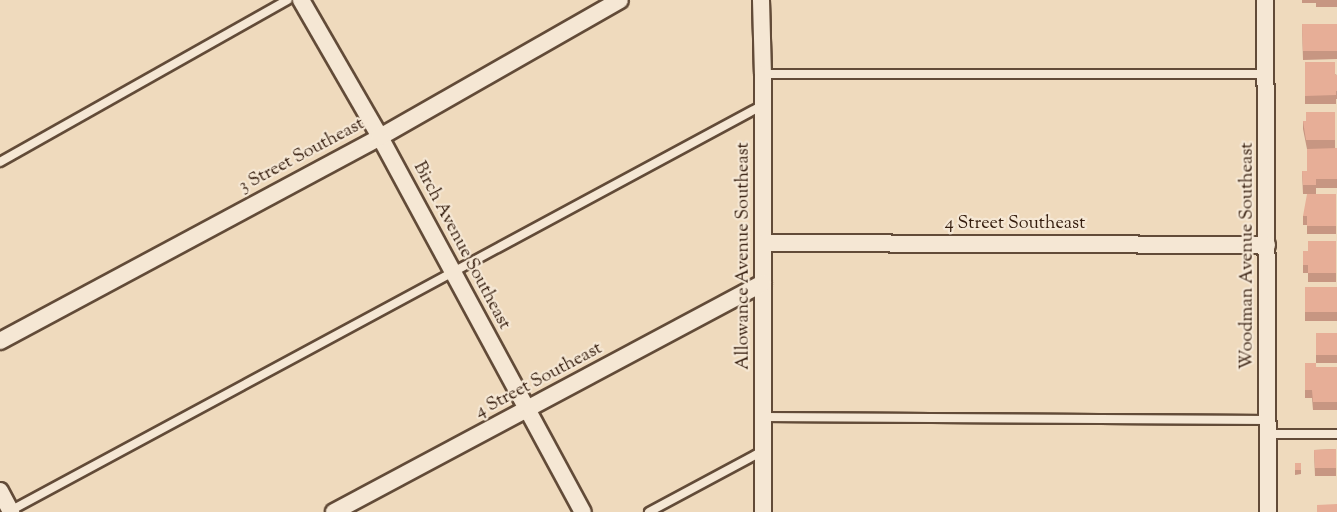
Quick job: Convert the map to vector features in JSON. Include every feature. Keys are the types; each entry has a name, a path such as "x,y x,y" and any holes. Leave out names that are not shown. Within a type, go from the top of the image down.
{"street":[{"name":"Birch Avenue Southeast","path":"301,0 380,137 583,512"},
{"name":"3 Street Southeast","path":"0,341 380,137 620,0"},
{"name":"Allowance Avenue Southeast","path":"760,0 763,74 763,512"},
{"name":"Woodman Avenue Southeast","path":"1264,0 1267,74 1268,512"},
{"name":"4 Street Southeast","path":"763,243 1267,245"},
{"name":"4 Street Southeast","path":"334,512 763,283"},
{"path":"0,492 10,512"}],"lane":[{"path":"0,162 288,0"},
{"path":"763,74 1267,74"},
{"path":"10,512 763,105"},
{"path":"763,417 1268,427 1337,434"},
{"path":"649,512 763,451"}],"building":[{"path":"1302,24 1337,24 1337,51 1303,51"},
{"path":"1305,62 1335,62 1336,95 1305,96"},
{"path":"1306,112 1335,112 1335,140 1306,140 1303,121 1306,121"},
{"path":"1337,148 1337,179 1316,179 1316,185 1303,185 1302,171 1307,171 1307,149"},
{"path":"1307,194 1336,194 1336,226 1307,226 1307,216 1303,216"},
{"path":"1308,241 1336,241 1336,273 1308,273 1308,265 1303,265 1303,251 1308,251"},
{"path":"1305,287 1337,287 1337,312 1305,312"},
{"path":"1316,333 1337,333 1337,355 1316,355"},
{"path":"1305,363 1316,363 1316,367 1337,367 1337,402 1313,402 1312,390 1305,390"},
{"path":"1336,449 1336,468 1315,468 1314,450"},
{"path":"1295,463 1301,463 1301,470 1295,470"},
{"path":"1337,504 1337,512 1317,512 1317,505"}]}
